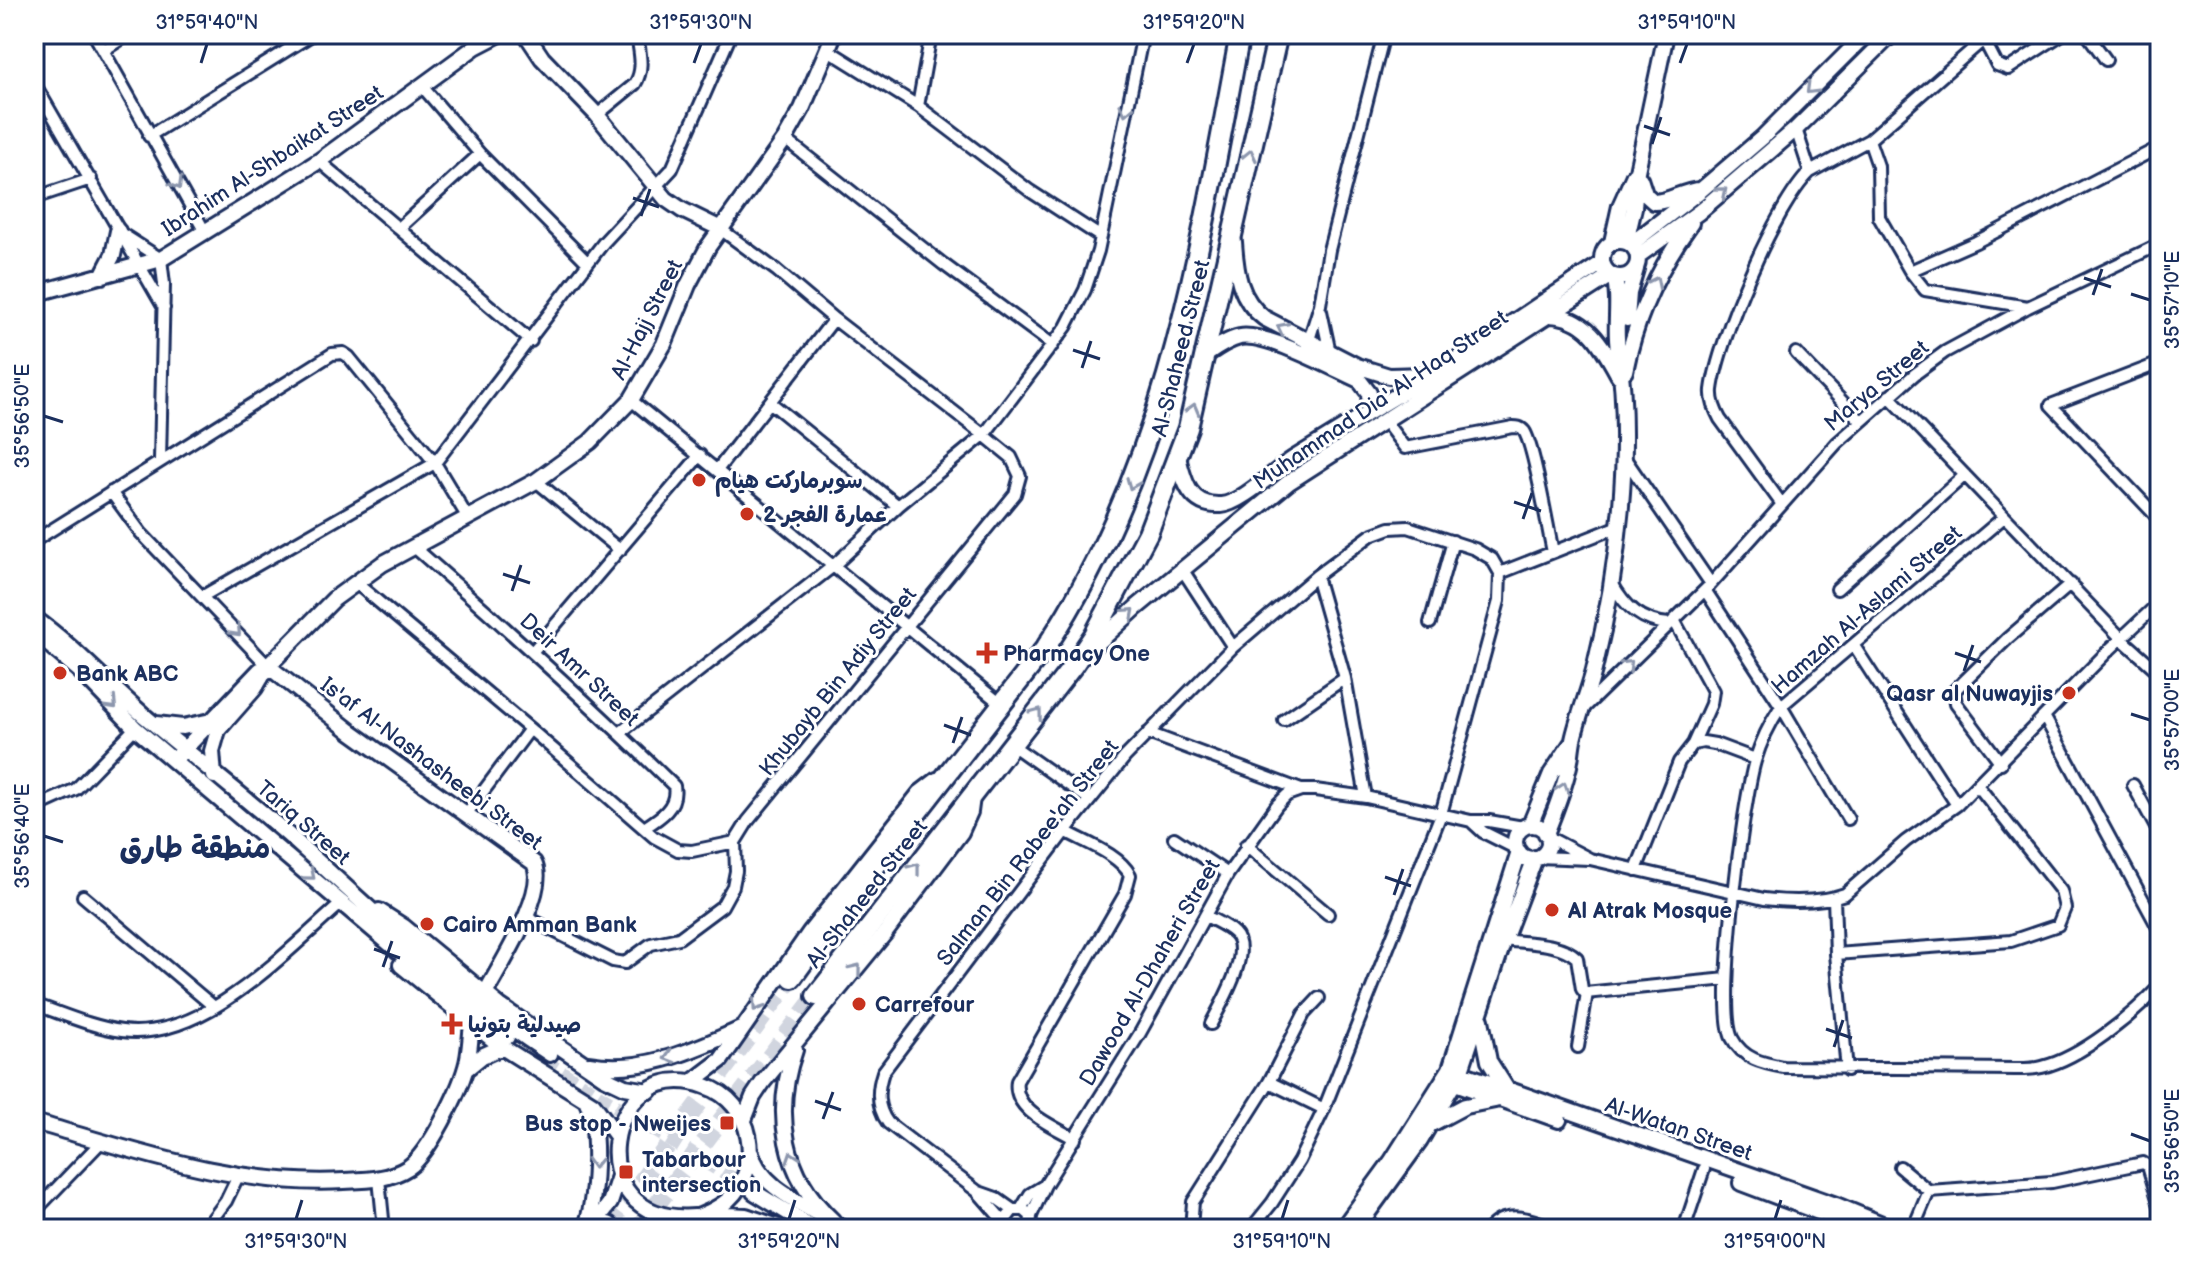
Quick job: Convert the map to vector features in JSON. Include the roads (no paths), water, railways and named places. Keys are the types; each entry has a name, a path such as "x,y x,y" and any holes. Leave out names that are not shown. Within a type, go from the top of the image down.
{"highway":[{"name":"Al-Shaheed Street","path":"792,978 1065,618 1120,514 1159,407 1179,329 1210,193 1240,34"},
{"name":"Al-Shaheed Street","path":"816,996 1073,666 1094,635 1148,533 1178,457 1194,405 1278,34"}],"street":[{"path":"94,34 205,232"},
{"path":"104,50 129,34"},
{"path":"149,136 313,34"},
{"name":"Ibrahim Al-Shbaikat Street","path":"475,47 489,34"},
{"name":"Ibrahim Al-Shbaikat Street","path":"34,294 161,259 319,161 475,47 500,34"},
{"path":"526,34 542,58 597,115 655,186 682,210 719,228"},
{"path":"536,34 548,53 551,65"},
{"path":"597,115 639,78 641,64 637,34"},
{"path":"203,596 435,463 588,263 672,169 731,34"},
{"name":"Al-Hajj Street","path":"179,756 255,674 268,666 355,582 413,546 536,481 590,442 631,400 664,344 688,285 719,228 785,139 802,109 834,34"},
{"path":"918,106 931,34"},
{"path":"621,732 832,567 898,506 984,435 1053,345 1085,290 1101,237 1143,34"},
{"path":"1306,348 1320,305 1329,250 1384,34"},
{"path":"1621,359 1629,293 1629,250 1620,206 1637,171 1666,34"},
{"path":"1629,250 1763,137 1866,34"},
{"path":"1356,1229 1430,1125 1481,1015 1504,940 1536,857 1545,851 1594,668 1611,581 1623,455 1623,383 1617,342 1618,296 1602,253 1629,250 1699,212 1796,129 1892,34"},
{"path":"1781,503 1720,419 1713,406 1712,392 1719,361 1762,251 1788,198 1810,172 1869,140 1987,37 1997,65 2008,69 2062,34"},
{"path":"2087,34 2106,60"},
{"path":"828,50 918,106 1030,191 1101,237"},
{"path":"34,83 164,308"},
{"path":"421,85 480,154 588,263"},
{"path":"1796,129 1810,172"},
{"path":"785,139 943,264 1053,345"},
{"path":"1869,140 1878,166 1879,217 1910,271 1925,290 2028,307"},
{"path":"1910,271 1976,242 2160,147"},
{"path":"399,228 480,154"},
{"path":"319,161 531,341"},
{"path":"1637,171 1645,194 1654,202 1701,190"},
{"path":"34,198 91,179"},
{"path":"1623,383 1629,349 1651,291 1681,237 1699,212"},
{"name":"Khubayb Bin Adiy Street","path":"719,228 1011,457 1017,466 1019,485 1015,494 748,821 735,842"},
{"path":"118,231 161,259 164,308 160,460"},
{"path":"102,276 113,255 118,231"},
{"path":"1233,231 1238,278 1248,302 1256,312 1306,348 1366,385 1370,410"},
{"name":"Marya Street","path":"1583,710 1708,587 1781,503 1860,420 1889,396 1945,352 2028,307 2160,244"},
{"name":"Muhammad Dia' Al-Haq Street","path":"1178,457 1184,485 1190,493 1209,504 1230,504 1370,410 1544,309 1609,272 1629,275 1629,250"},
{"path":"1320,305 1330,353"},
{"path":"1544,309 1572,319 1590,331 1604,347 1623,383"},
{"name":"Muhammad Dia' Al-Haq Street","path":"1073,666 1182,569 1289,482 1544,309"},
{"path":"718,469 834,319"},
{"path":"1206,355 1229,340 1251,336 1330,353 1389,376 1433,374"},
{"path":"34,541 332,354 343,353 435,463 468,518"},
{"path":"1796,353 1860,420"},
{"path":"2160,363 2051,405 2160,520"},
{"path":"1889,396 2123,640 2160,673"},
{"path":"631,400 1002,705"},
{"path":"771,403 898,506"},
{"path":"1384,420 1405,448 1513,427 1524,431 1553,552"},
{"path":"533,651 700,455"},
{"path":"1623,455 1708,587 1848,819"},
{"path":"1280,468 1289,482"},
{"path":"1837,589 1965,475"},
{"path":"536,481 620,550"},
{"path":"111,492 141,533 268,666"},
{"name":"Hamzah Al-Aslami Street","path":"2004,517 1781,706 1768,726 1749,785 1727,979 1728,1029 1743,1053 1759,1063 1783,1067 1847,1070 2042,1067 2067,1057 2107,1032 2160,986"},
{"path":"1148,733 1233,647 1316,576 1371,535 1390,528 1408,527 1486,555 1500,573 1501,590 1496,615 1441,814 1324,1109 1299,1161 1251,1229"},
{"path":"1500,573 1617,527"},
{"path":"1430,623 1453,541"},
{"name":"Deir Amr Street","path":"413,546 533,651 674,786 676,791 672,806 644,828"},
{"path":"1182,569 1233,647"},
{"path":"1316,576 1345,678 1366,797"},
{"path":"1611,581 1632,610 1649,621 1671,622 1713,691 1711,704 1693,744 1679,762 1636,870"},
{"path":"355,582 665,845 678,850 705,850 735,842 733,886 722,906 679,938 651,944 625,963 613,961 526,917"},
{"path":"2001,763 1956,703 1954,691 2008,638 2071,584"},
{"path":"1471,821 1483,832 1526,857 1590,859 1788,901 1834,898 1856,887 1906,841 1978,786 2092,667 2160,602"},
{"name":"Tariq Street","path":"34,618 62,638 154,724 179,756 343,902 365,914"},
{"name":"Tariq Street","path":"34,632 81,672 135,728 214,776 290,837 365,914 547,1058"},
{"path":"1854,646 1957,805"},
{"name":"Al-Hajj Street","path":"214,776 212,751 218,730 255,688 268,666"},
{"name":"Is'af Al-Nashasheebi Street","path":"268,666 350,731 534,863 538,879 526,917 485,994"},
{"path":"1284,720 1345,678"},
{"path":"2045,718 2160,931"},
{"path":"154,724 183,727 211,721"},
{"path":"34,808 76,789 135,728"},
{"path":"467,813 530,729"},
{"name":"Salman Bin Rabee'ah Street","path":"1006,1226 977,1191 888,1123 881,1113 878,1086 883,1072 1065,831 1148,733 1301,790 1366,797 1471,821"},
{"path":"1342,1229 1452,1076 1518,850 1516,837 1527,826 1551,774 1573,740"},
{"path":"1693,744 1715,744 1755,759"},
{"path":"1012,745 1090,800"},
{"path":"692,1082 721,1060 810,932 920,793 934,781 948,775"},
{"path":"2133,785 2160,835"},
{"path":"1836,954 2011,941 2058,925 2065,908 2061,891 1978,786"},
{"name":"Dawood Al-Dhaheri Street","path":"1032,1225 1045,1185 1140,1033 1228,874 1277,805 1287,795 1301,790"},
{"path":"744,1120 756,1091 885,933 961,832 970,812 972,797"},
{"path":"1471,821 1537,825 1547,835 1590,859"},
{"path":"1065,831 1117,860 1130,875 1125,894 1017,1081 1015,1091 1022,1104 1075,1139"},
{"path":"1174,838 1228,874"},
{"path":"1246,845 1328,914"},
{"path":"83,896 213,1006"},
{"path":"1834,898 1847,1070"},
{"path":"34,1004 124,1032 147,1032 171,1027 193,1019 248,984 343,902"},
{"path":"616,1135 600,1112 581,1096 472,1025 383,949 368,931 365,914 393,918 485,994 596,1072 621,1086 649,1091"},
{"path":"1206,916 1233,932 1241,948 1236,970 1211,1024"},
{"path":"1504,940 1574,954 1582,991 1587,993 1727,979"},
{"path":"1578,1047 1587,993"},
{"path":"1191,1229 1193,1202 1269,1082 1304,1014 1319,998"},
{"path":"1430,1125 1465,1106 1503,1095 1489,1061 1481,1015"},
{"path":"34,1122 169,1161 238,1176 306,1181 379,1179 395,1174 419,1158 428,1146 466,1069 472,1025"},
{"path":"583,1062 612,1067 645,1064 703,1046 742,1029"},
{"path":"799,1040 785,1085 783,1106 788,1149 816,1206 835,1226"},
{"path":"466,1069 482,1056 502,1047"},
{"path":"581,1096 594,1089 596,1072"},
{"name":"Al-Watan Street","path":"1452,1076 1838,1218 1894,1229"},
{"path":"784,1229 746,1216 669,1217 644,1206 634,1198 619,1176 614,1148 616,1135 628,1109 649,1091 677,1082 692,1082 723,1095 744,1120 756,1168 766,1180 835,1226"},
{"path":"1269,1082 1324,1109"},
{"name":"Al-Watan Street","path":"1503,1095 1864,1229"},
{"path":"581,1096 592,1115 592,1207 598,1228"},
{"path":"34,1212 102,1141"},
{"path":"668,1229 728,1200 737,1190 751,1153"},
{"path":"1900,1167 1929,1191 2052,1182 2143,1163 2148,1166 2160,1206"},
{"path":"1684,1229 1704,1169"},
{"path":"205,1229 226,1201 238,1176"},
{"path":"598,1228 619,1176"},
{"path":"379,1179 384,1229"},
{"name":"Dawood Al-Dhaheri Street","path":"1006,1226 1007,1215 1045,1185"},
{"path":"815,1229 756,1188 835,1226"},
{"name":"Salman Bin Rabee'ah Street","path":"977,1191 1017,1209 1032,1225"},
{"path":"1913,1229 1929,1191"},
{"path":"1489,1229 1499,1219 1523,1217 1557,1229"}],"tunnel":[{"path":"608,1226 792,978"},
{"path":"638,1229 816,996"},
{"path":"544,1061 754,1192"}],"place":[{"name":"سوبرماركت هيام","path":"699,480"},
{"name":"عمارة الفجر 2","path":"747,514"},
{"name":"Pharmacy One","path":"987,653"},
{"name":"Bank ABC","path":"60,673"},
{"name":"Qasr al Nuwayjis","path":"2069,693"},
{"name":"Al Atrak Mosque","path":"1552,910"},
{"name":"Cairo Amman Bank","path":"427,924"},
{"name":"Carrefour","path":"859,1004"},
{"name":"صيدلية بتونيا","path":"452,1024"},
{"name":"Bus stop - Nweijes","path":"727,1123"},
{"name":"Tabarbour intersection","path":"626,1172"}],"district":[{"name":"منطقة طارق","path":"195,848"}]}
